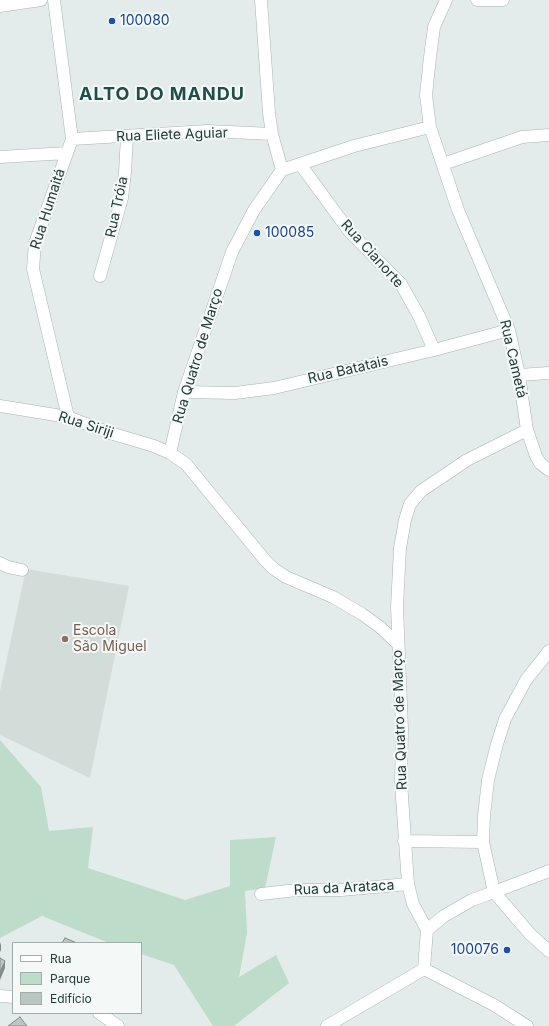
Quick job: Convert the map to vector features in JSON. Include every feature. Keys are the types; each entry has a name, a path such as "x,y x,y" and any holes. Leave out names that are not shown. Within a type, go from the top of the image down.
{"street":[{"path":"0,6 41,0"},
{"name":"Rua Humaitá","path":"54,0 72,139 35,243 33,269 68,416"},
{"path":"261,0 269,113 272,134 282,170 354,146 430,127"},
{"name":"Rua Cametá","path":"446,0 434,28 430,57 426,95 430,127 458,210 509,330 519,376 527,430 536,456 540,463 549,470"},
{"path":"477,0 503,0"},
{"name":"Rua Eliete Aguiar","path":"72,139 208,131 272,134"},
{"path":"443,164 522,137 549,134"},
{"name":"Rua Tróia","path":"100,276 122,198 127,136"},
{"path":"0,157 67,153"},
{"name":"Rua Cianorte","path":"300,164 349,231 401,284 420,316 434,350"},
{"name":"Rua Quatro de Março","path":"282,170 254,210 232,252 184,392 170,453 186,464 264,559 274,569 286,577 333,597 357,610 380,627 398,644 402,729 400,782 404,841"},
{"name":"Rua Batatais","path":"184,392 235,393 274,388 434,350 509,330"},
{"path":"519,376 549,373"},
{"name":"Rua Siriji","path":"0,406 68,416 110,433 154,446 170,453"},
{"path":"398,644 397,607 400,548 405,520 410,504 421,491 451,470 467,460 527,430"},
{"path":"0,563 8,567 22,570"},
{"path":"549,651 526,680 503,726 488,780 483,842 494,892 530,934 549,951"},
{"path":"404,841 483,842"},
{"name":"Rua da Arataca","path":"261,894 298,890 341,890 408,884 404,841"},
{"path":"427,930 450,912 472,900 549,871"},
{"path":"408,884 413,904 427,930 424,969"},
{"path":"327,1026 338,1023 424,969"},
{"path":"424,969 494,1005 527,1026"},
{"path":"0,996 12,997"},
{"path":"100,1014 118,1026"}],"shaded area":[{"name":"Escola São Miguel","path":"26,569 129,586 90,778 0,735 0,691"}],"green space":[{"path":"0,740 41,787 49,831 93,827 88,868 185,900 230,886 230,840 276,837 265,888 245,891 247,933 239,977 276,955 289,983 234,1026 213,1026 174,965 142,954 142,942 107,942 42,916 0,938"}],"building":[{"path":"65,938 75,942 63,942"},
{"path":"0,958 5,961 0,972"},
{"path":"20,1017 27,1026 8,1026"}],"place":[{"name":"100080","path":"112,21"},
{"name":"100085","path":"257,233"},
{"name":"Escola São Miguel","path":"65,639"},
{"name":"100076","path":"507,950"}],"district":[{"name":"ALTO DO MANDU","path":"162,95"}]}
